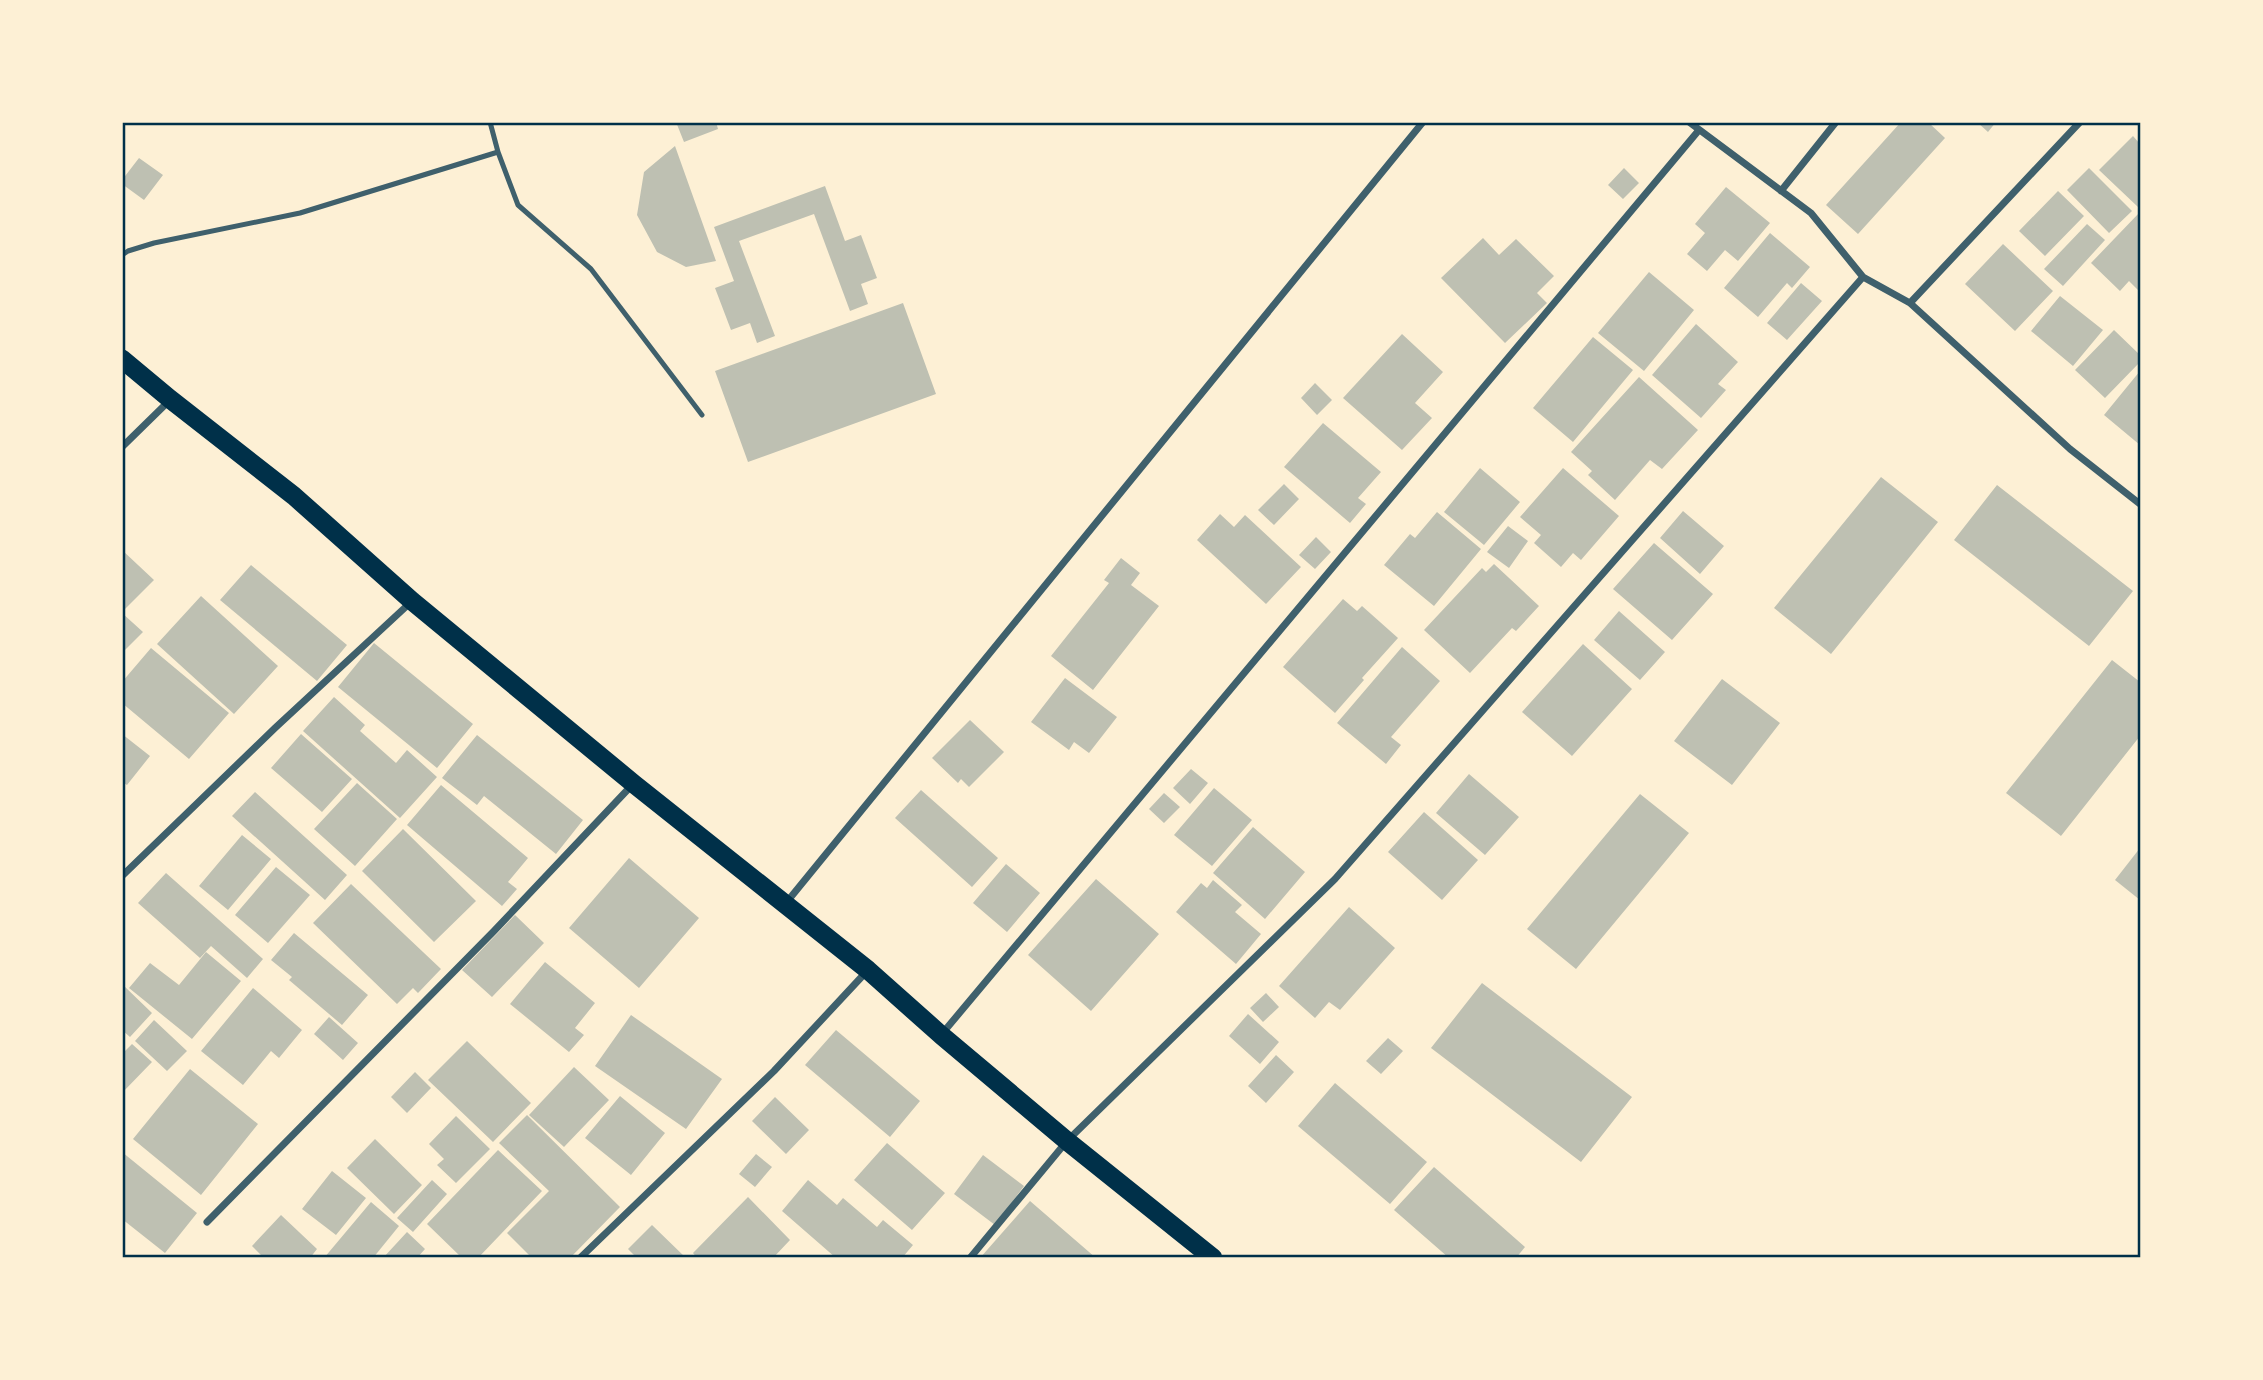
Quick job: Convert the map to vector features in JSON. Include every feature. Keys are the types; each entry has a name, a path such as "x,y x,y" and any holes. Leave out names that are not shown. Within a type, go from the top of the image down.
{"highway":[{"path":"122,359 294,496 412,601 634,784 868,970 1067,1141 1213,1258"}],"street":[{"path":"785,904 1423,122"},
{"path":"1689,122 1811,213 1863,278 1910,303 2070,449 2140,503"},
{"path":"1781,191 1836,122"},
{"path":"1910,303 2080,122"},
{"path":"941,1035 1699,130"},
{"path":"970,1258 1067,1141 1335,878 1863,278"},
{"path":"122,447 170,399"},
{"path":"122,876 275,728 412,601"},
{"path":"207,1222 494,931 634,784"},
{"path":"580,1258 774,1071 868,970"}],"lane":[{"path":"490,122 518,205 591,269 702,415"},
{"path":"122,255 154,243 300,213 498,152"}],"building":[{"path":"676,122 716,122 718,129 684,142"},
{"path":"1901,122 1928,122 1945,138 1858,234 1826,205"},
{"path":"1977,122 1996,122 1988,132"},
{"path":"2133,136 2140,144 2138,207 2099,170"},
{"path":"675,146 716,261 686,267 657,252 637,215 644,172"},
{"path":"139,158 163,175 144,200 122,184 122,180"},
{"path":"1624,168 1639,183 1623,199 1608,185"},
{"path":"2089,168 2132,211 2109,233 2067,190"},
{"path":"825,186 845,241 861,235 877,278 861,284 868,304 850,311 814,214 739,241 775,336 757,343 750,323 731,330 715,288 734,281 714,227"},
{"path":"1726,187 1770,223 1738,261 1725,250 1707,271 1687,254 1705,233 1695,224"},
{"path":"2058,191 2084,216 2045,256 2019,231"},
{"path":"2140,212 2140,292 2129,281 2120,291 2091,263"},
{"path":"2087,224 2105,240 2063,286 2044,269"},
{"path":"1770,233 1810,267 1792,288 1787,283 1758,317 1724,288"},
{"path":"1483,238 1499,255 1516,239 1554,276 1537,293 1547,303 1505,343 1441,278"},
{"path":"2003,244 2053,291 2015,331 1965,284"},
{"path":"1649,272 1694,310 1644,371 1598,333"},
{"path":"1801,283 1822,301 1787,340 1767,323"},
{"path":"2060,296 2103,330 2073,366 2031,331"},
{"path":"903,303 936,394 748,462 715,371"},
{"path":"1696,324 1738,362 1718,384 1726,390 1701,418 1652,375"},
{"path":"2114,330 2140,355 2140,362 2105,398 2075,370"},
{"path":"1402,334 1443,372 1415,403 1432,418 1402,450 1343,398"},
{"path":"1593,337 1633,370 1573,442 1533,408"},
{"path":"2140,371 2140,445 2104,415"},
{"path":"1639,377 1698,430 1662,469 1650,460 1615,500 1588,475 1592,471 1571,452"},
{"path":"1315,383 1332,400 1317,415 1301,398"},
{"path":"1323,423 1381,472 1358,498 1366,504 1350,523 1284,467"},
{"path":"1480,468 1520,502 1484,545 1444,512"},
{"path":"1563,468 1619,516 1581,560 1573,553 1561,567 1534,543 1541,535 1520,517"},
{"path":"1881,477 1938,522 1831,654 1774,608"},
{"path":"1284,484 1299,499 1274,525 1258,510"},
{"path":"1997,485 2133,591 2089,646 1954,540"},
{"path":"1683,511 1724,546 1700,574 1660,538"},
{"path":"1437,512 1481,549 1434,606 1384,565 1410,534 1415,538"},
{"path":"1220,514 1234,527 1245,515 1301,567 1266,604 1197,540"},
{"path":"1508,526 1528,541 1509,568 1487,552"},
{"path":"1316,537 1331,552 1315,569 1299,555"},
{"path":"1654,543 1713,594 1672,640 1613,589"},
{"path":"122,550 154,580 122,612"},
{"path":"1121,558 1140,573 1131,585 1159,606 1093,690 1051,656 1109,583 1104,580"},
{"path":"1494,564 1539,606 1516,631 1512,628 1470,673 1424,630 1482,568 1486,572"},
{"path":"251,565 347,645 317,681 220,600"},
{"path":"201,596 278,666 234,714 157,644"},
{"path":"1343,599 1357,611 1362,606 1398,638 1335,713 1283,667"},
{"path":"1619,611 1665,652 1640,680 1594,640"},
{"path":"122,613 143,632 122,653"},
{"path":"374,643 473,724 437,768 338,687"},
{"path":"1583,644 1632,689 1572,756 1522,712"},
{"path":"1402,647 1440,681 1391,737 1401,745 1386,764 1337,723"},
{"path":"151,648 229,713 189,759 122,703 122,682"},
{"path":"2112,660 2140,682 2140,736 2061,836 2006,793"},
{"path":"1065,678 1117,717 1089,753 1074,742 1069,750 1031,722"},
{"path":"1722,679 1780,723 1732,785 1674,741"},
{"path":"334,697 365,725 360,731 396,763 407,750 437,777 400,818 303,731"},
{"path":"970,720 1004,752 969,787 961,779 958,783 932,758"},
{"path":"122,734 150,756 127,785 122,782"},
{"path":"301,734 352,779 322,812 271,768"},
{"path":"477,735 583,820 556,854 484,796 477,805 442,778"},
{"path":"1191,769 1208,783 1190,804 1173,788"},
{"path":"1469,774 1519,817 1485,855 1436,813"},
{"path":"357,783 397,819 355,866 314,829"},
{"path":"441,785 528,858 508,882 517,889 502,906 407,825"},
{"path":"1214,788 1252,820 1212,866 1174,835"},
{"path":"921,790 998,858 972,887 895,818"},
{"path":"255,792 347,875 325,900 232,816"},
{"path":"1164,793 1180,807 1164,823 1149,809"},
{"path":"1640,794 1689,833 1576,969 1527,929"},
{"path":"1424,812 1478,860 1442,900 1388,852"},
{"path":"1253,827 1305,872 1265,919 1213,873"},
{"path":"403,829 476,901 434,942 362,871"},
{"path":"242,835 271,859 228,910 199,886"},
{"path":"2140,848 2140,900 2115,880"},
{"path":"629,858 699,918 639,988 569,928"},
{"path":"1006,864 1040,893 1007,932 973,903"},
{"path":"276,867 310,895 268,943 235,915"},
{"path":"166,873 263,959 247,978 211,946 200,958 138,903"},
{"path":"1096,879 1159,934 1091,1011 1028,955"},
{"path":"1213,880 1242,905 1235,912 1261,934 1236,964 1176,912 1201,883 1207,888"},
{"path":"351,884 441,969 418,993 413,988 397,1004 313,923"},
{"path":"1349,907 1395,948 1340,1010 1329,1002 1315,1018 1279,986"},
{"path":"515,915 544,943 492,997 462,970"},
{"path":"294,933 368,995 342,1025 289,980 292,977 271,960"},
{"path":"206,952 241,981 192,1039 129,988 150,963 179,985"},
{"path":"545,962 595,1003 575,1028 584,1035 569,1052 510,1004"},
{"path":"1482,983 1632,1097 1581,1162 1431,1048"},
{"path":"122,984 152,1013 130,1037 122,1030"},
{"path":"253,988 302,1030 279,1058 271,1051 243,1085 201,1051"},
{"path":"1266,993 1279,1007 1263,1022 1250,1008"},
{"path":"1248,1014 1279,1042 1260,1064 1229,1036"},
{"path":"631,1015 722,1079 686,1129 595,1066"},
{"path":"329,1017 358,1043 343,1060 314,1034"},
{"path":"154,1020 187,1051 167,1071 135,1041"},
{"path":"836,1030 920,1101 890,1137 805,1065"},
{"path":"1388,1038 1403,1051 1381,1074 1366,1061"},
{"path":"467,1041 531,1103 493,1142 428,1080"},
{"path":"132,1044 152,1062 122,1093 122,1054"},
{"path":"1276,1055 1294,1072 1266,1103 1248,1086"},
{"path":"574,1067 609,1100 564,1147 529,1115"},
{"path":"190,1069 258,1124 201,1195 133,1139"},
{"path":"415,1072 431,1088 407,1113 391,1097"},
{"path":"1335,1083 1427,1162 1390,1204 1298,1126"},
{"path":"620,1096 665,1133 631,1175 585,1138"},
{"path":"775,1097 809,1130 786,1154 752,1121"},
{"path":"527,1115 620,1207 570,1258 532,1258 507,1233 549,1191 499,1143"},
{"path":"456,1116 490,1149 456,1183 437,1165 444,1159 429,1144"},
{"path":"375,1139 422,1185 394,1214 347,1168"},
{"path":"887,1143 945,1193 912,1230 854,1180"},
{"path":"498,1150 542,1191 478,1258 462,1258 427,1224"},
{"path":"122,1152 197,1213 165,1253 122,1219"},
{"path":"756,1154 772,1167 755,1187 739,1174"},
{"path":"983,1155 1024,1186 995,1225 954,1194"},
{"path":"1434,1167 1525,1247 1516,1258 1449,1258 1394,1210"},
{"path":"332,1171 366,1198 336,1235 302,1209"},
{"path":"432,1180 447,1194 413,1232 397,1218"},
{"path":"808,1180 837,1205 843,1198 877,1227 883,1220 913,1245 902,1258 836,1258 782,1211"},
{"path":"748,1197 790,1240 773,1258 697,1258 693,1253"},
{"path":"1030,1201 1096,1258 980,1258"},
{"path":"371,1202 399,1226 373,1258 324,1258"},
{"path":"281,1215 317,1249 310,1258 264,1258 252,1246"},
{"path":"652,1225 686,1258 637,1258 628,1249"},
{"path":"407,1232 425,1249 417,1258 383,1258"}]}
